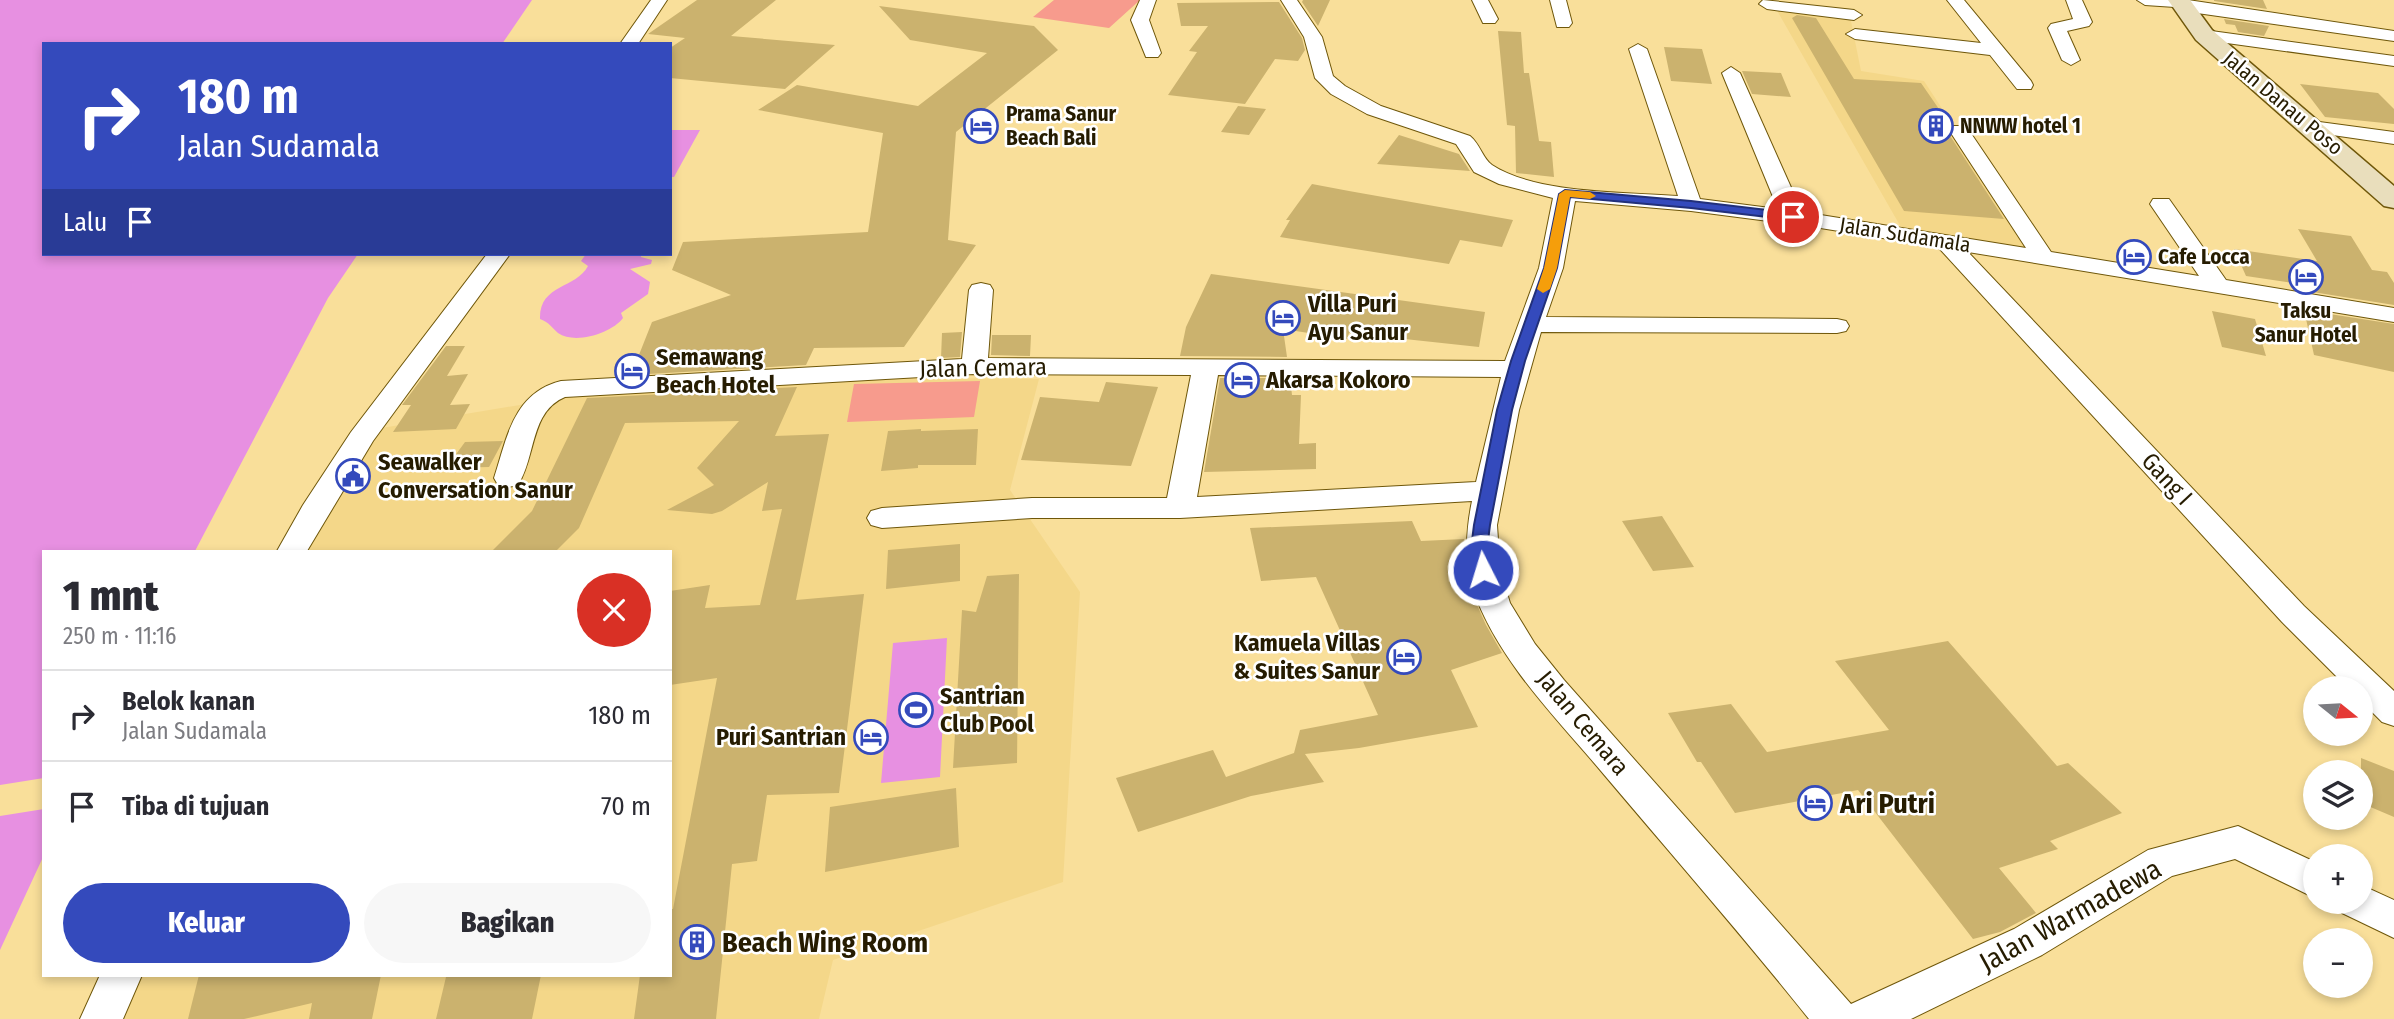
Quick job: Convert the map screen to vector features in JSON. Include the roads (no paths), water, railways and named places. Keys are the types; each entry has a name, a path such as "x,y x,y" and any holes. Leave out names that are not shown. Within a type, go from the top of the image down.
{"street":[{"path":"630,42 659,0"},
{"path":"1148,0 1140,19 1153,53"},
{"name":"Jalan Sudamala","path":"1289,0 1313,37 1324,78 1338,90 1374,110 1464,140 1481,168 1527,186 1565,194 1691,204 1793,217 2394,315"},
{"path":"1480,0 1489,19"},
{"path":"1558,0 1563,23"},
{"path":"1955,0 2024,85"},
{"path":"2071,60 2057,28 2083,22 2074,0"},
{"path":"2145,0 2181,3 2394,36"},
{"name":"Jalan Danau Poso","path":"2181,3 2204,36 2394,200"},
{"path":"1769,7 1854,15"},
{"path":"1856,34 1996,50"},
{"path":"2204,36 2394,61"},
{"path":"1638,49 1691,204"},
{"path":"1731,73 1793,217"},
{"path":"2312,127 2394,138"},
{"path":"1959,130 2044,258"},
{"name":"Jalan Cemara","path":"1565,194 1550,268 1516,369 1489,491 1480,541 1483,570 1498,612 1555,695 1792,965 1836,1019"},
{"path":"2161,204 2218,286"},
{"name":"Gang I","path":"1945,241 2293,614 2394,712"},
{"path":"293,550 323,493 408,372 480,284 497,256"},
{"path":"974,366 981,290"},
{"path":"1533,324 1837,326"},
{"name":"Jalan Cemara","path":"508,478 533,408 551,391 974,366 1516,369"},
{"path":"1180,508 1206,367"},
{"path":"882,518 1031,508 1180,508 1489,491"},
{"name":"Jalan Warmadewa","path":"1866,1019 2028,942 2162,862 2238,842 2303,875"},
{"path":"2373,910 2394,920"},
{"path":"101,1019 120,977"}],"place":[{"name":"Prama Sanur Beach Bali","path":"981,126"},
{"name":"NNWW hotel 1","path":"1936,126"},
{"name":"Cafe Locca","path":"2134,257"},
{"name":"Taksu Sanur Hotel","path":"2306,277"},
{"name":"Villa Puri Ayu Sanur","path":"1283,318"},
{"name":"Semawang Beach Hotel","path":"632,371"},
{"name":"Akarsa Kokoro","path":"1242,380"},
{"name":"Seawalker Conversation Sanur","path":"353,476"},
{"name":"Kamuela Villas & Suites Sanur","path":"1404,657"},
{"name":"Santrian Club Pool","path":"916,710"},
{"name":"Puri Santrian","path":"871,737"},
{"name":"Ari Putri","path":"1815,803"},
{"name":"Beach Wing Room","path":"697,942"}]}
